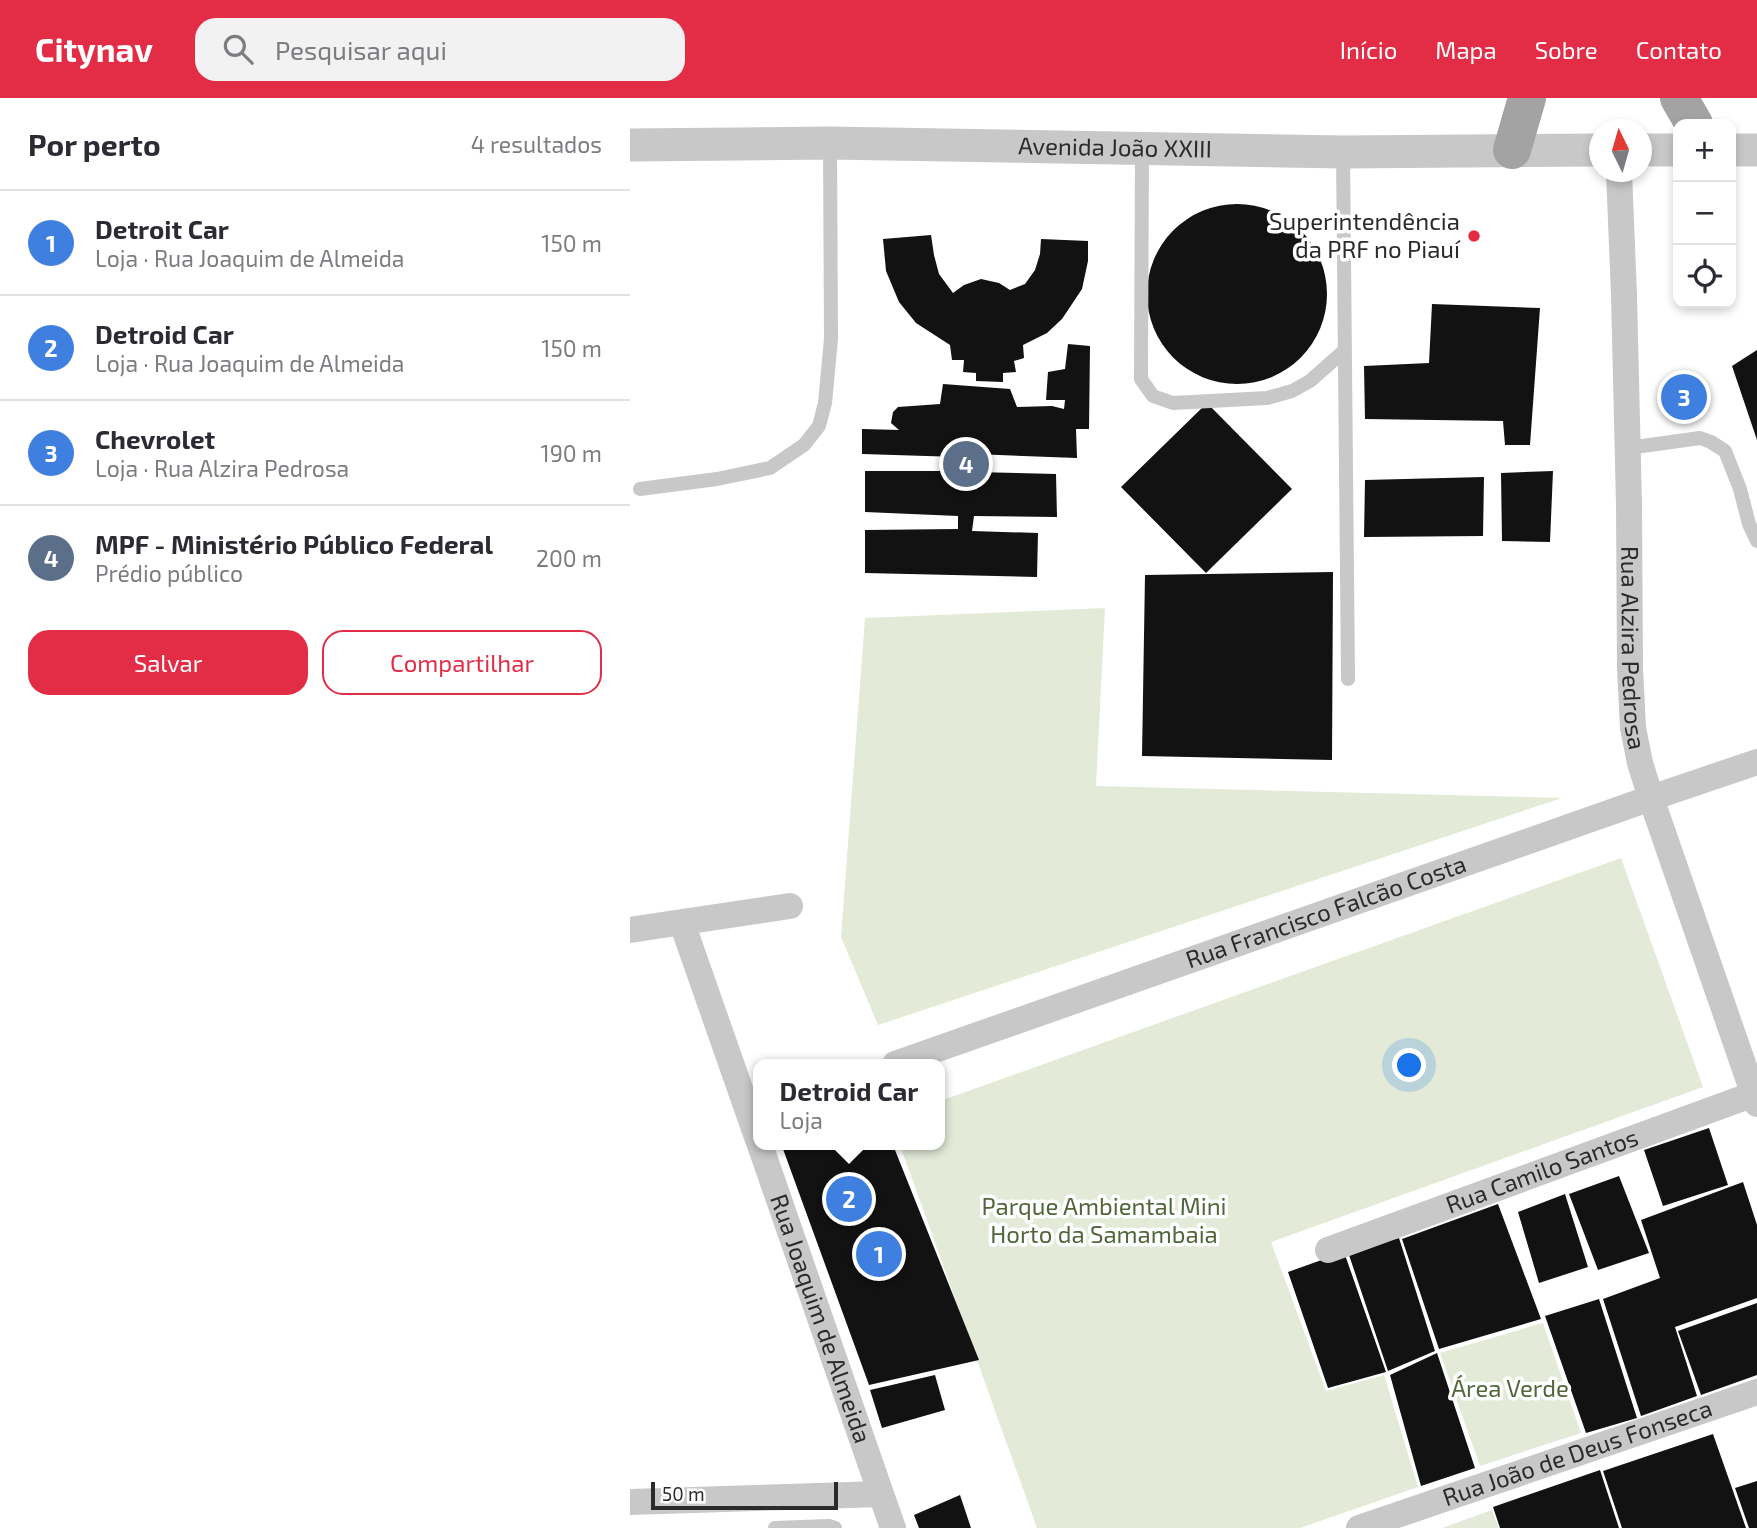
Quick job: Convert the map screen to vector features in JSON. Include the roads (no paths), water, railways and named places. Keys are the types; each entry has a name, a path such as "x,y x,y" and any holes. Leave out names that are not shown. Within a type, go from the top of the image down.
{"main road":[{"path":"1511,150 1527,98"},
{"path":"1679,98 1691,119"}],"street":[{"name":"Avenida João XXIII","path":"630,145 830,143 1343,152 1589,150"},
{"path":"1652,150 1673,150"},
{"path":"1736,150 1757,150"},
{"name":"Rua Alzira Pedrosa","path":"1619,182 1628,448 1628,615 1633,728 1651,798 1756,1097"},
{"name":"Rua Francisco Falcão Costa","path":"909,1059 1757,762"},
{"path":"630,930 790,906"},
{"name":"Rua Joaquim de Almeida","path":"682,923 753,1111"},
{"name":"Rua Camilo Santos","path":"1328,1250 1756,1097"},
{"name":"Rua Joaquim de Almeida","path":"761,1150 881,1494"},
{"name":"Rua João de Deus Fonseca","path":"1359,1528 1757,1392"},
{"path":"630,1502 881,1494 892,1528"}],"lane":[{"path":"640,489 717,479 770,468 804,445 819,426 825,403 831,340 830,143"},
{"path":"1142,148 1141,379 1153,396 1173,402 1266,398 1292,391 1310,381 1345,350"},
{"path":"1343,152 1348,678"},
{"path":"1628,448 1700,438 1725,451 1757,541"},
{"path":"775,1528 835,1528"}],"place":[{"name":"Superintendência da PRF no Piauí","path":"1474,236"},
{"name":"Chevrolet","path":"1684,397"},
{"name":"MPF - Ministério Público Federal","path":"966,464"},
{"name":"Detroid Car","path":"849,1199"},
{"name":"Detroit Car","path":"879,1254"}],"park label":[{"name":"Parque Ambiental Mini Horto da Samambaia","path":"1104,1221"},
{"name":"Área Verde","path":"1510,1389"}]}
